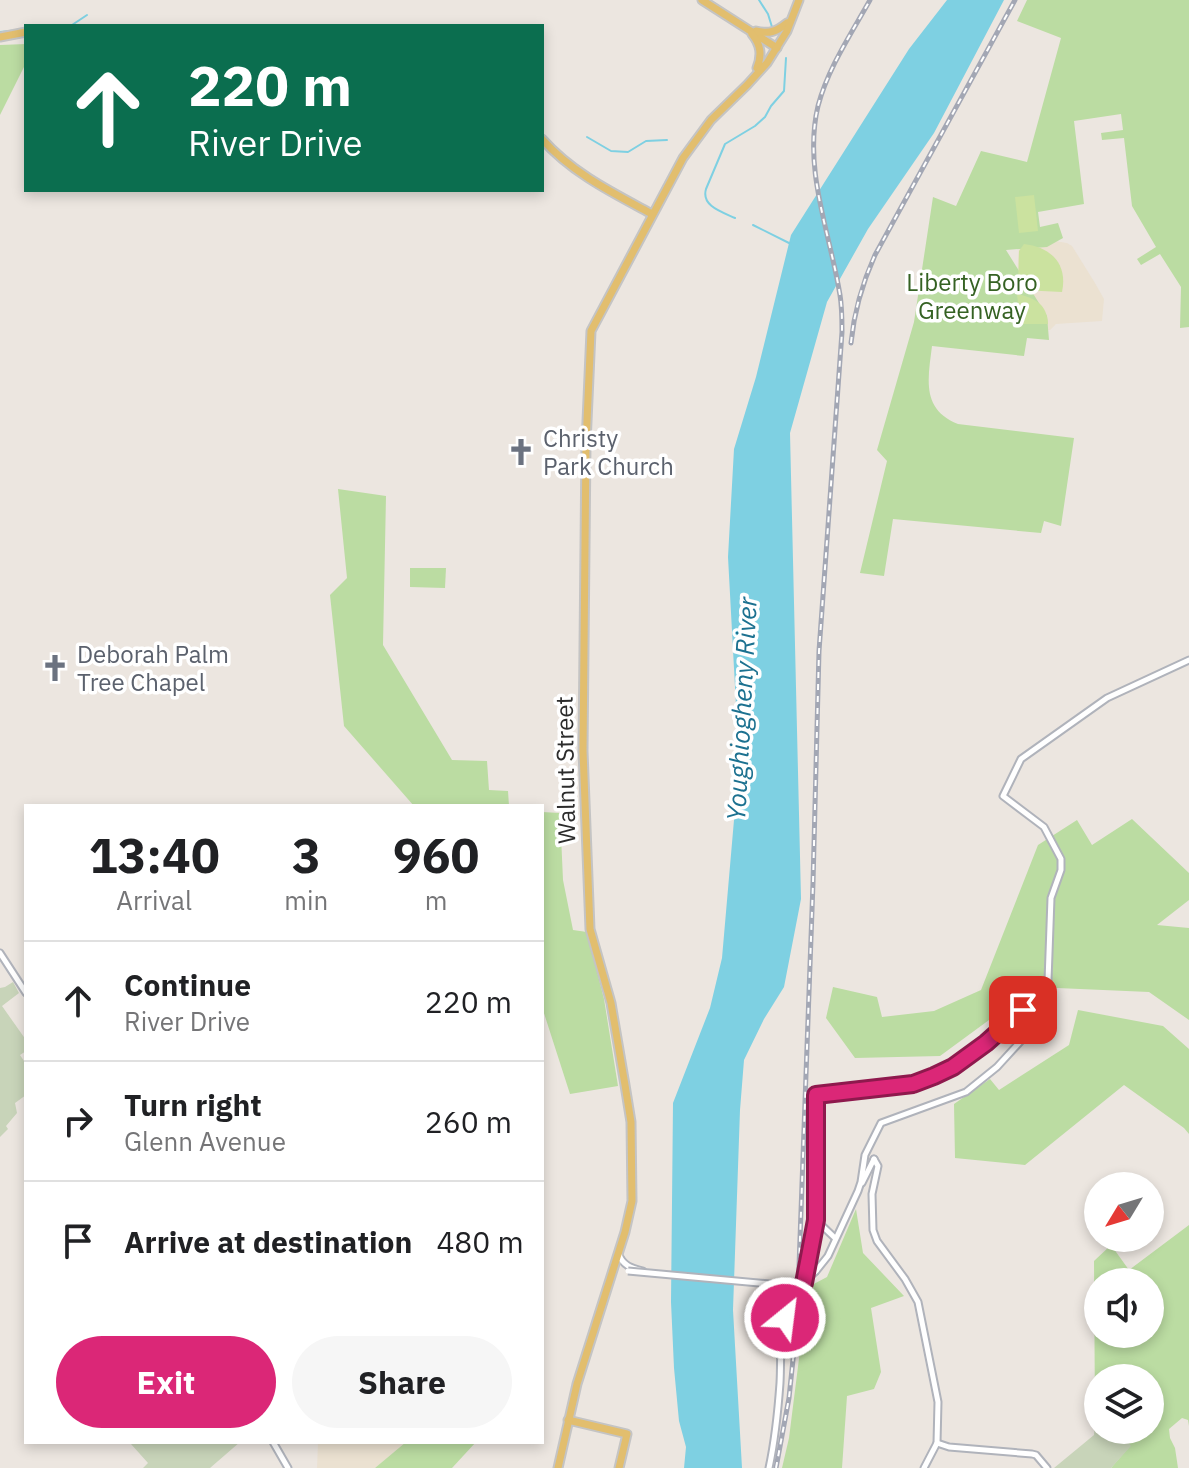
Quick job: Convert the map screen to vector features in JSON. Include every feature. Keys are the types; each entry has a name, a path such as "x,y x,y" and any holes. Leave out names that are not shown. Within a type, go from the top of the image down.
{"main road":[{"path":"702,0 775,47"},
{"name":"Walnut Street","path":"732,98 775,47 797,0"},
{"name":"Walnut Street","path":"558,1468 580,1371 629,1220 632,1201 631,1122 611,1003 590,929 583,751 589,339 593,324 692,143 756,76 787,31 797,0"},
{"path":"748,30 767,33 779,30 787,23"},
{"path":"748,30 759,45 757,68"},
{"path":"0,37 24,32"},
{"path":"544,141 573,168 652,214"},
{"path":"568,1420 627,1434 619,1468"}],"street":[{"path":"860,1186 865,1155 881,1123 966,1092 997,1067 1040,1020 1049,964 1051,898 1061,870 1061,859 1044,827 1003,796 1021,759 1107,698 1189,660"},
{"path":"0,953 24,990"},
{"path":"769,1468 780,1384 782,1328 807,1274 816,1220 816,1095 913,1084 934,1076 953,1067 986,1043 1046,992"},
{"path":"613,1270 781,1285 805,1280 828,1256 874,1159 878,1166 872,1194 873,1230 877,1241 918,1302 938,1402 937,1443 924,1468"},
{"path":"816,1220 835,1238"},
{"path":"618,1253 628,1269"},
{"path":"937,1443 949,1447 1032,1454 1047,1468"},
{"path":"274,1444 288,1468"}],"shaded area":[{"path":"1055,241 1072,246 1095,283 1104,299 1102,321 1056,324 1050,330 1024,330 1017,277 1019,244"},
{"path":"318,1444 404,1444 375,1468 317,1468"}],"green space":[{"name":"Liberty Boro Greenway","path":"1027,0 1189,0 1189,327 1180,328 1181,287 1160,254 1141,265 1137,259 1156,247 1132,206 1124,138 1102,140 1101,133 1123,130 1121,114 1074,121 1084,204 1038,212 1040,227 1058,223 1063,238 1047,247 1006,250 1047,316 1049,340 1027,338 1024,356 932,346 929,381 932,401 938,410 958,424 1074,438 1061,526 1044,521 1041,533 893,519 884,576 860,573 887,461 877,450 914,322 933,197 956,206 981,151 1027,162 1061,38 1017,21"},
{"path":"24,44 24,67 0,115 0,45"},
{"path":"1034,195 1038,231 1019,233 1015,197"},
{"path":"1024,244 1049,253 1060,265 1062,292 1021,290 1018,286 1019,251"},
{"path":"1017,294 1039,303 1048,324 1021,324"},
{"path":"338,489 386,496 383,645 452,760 487,761 489,790 508,791 509,804 412,804 344,726 330,595 347,578"},
{"path":"410,568 446,568 445,588 410,587"},
{"path":"544,812 560,813 563,880 573,930 587,932 604,999 618,1086 570,1094 544,1013"},
{"path":"1132,819 1189,873 1189,900 1157,925 1189,928 1189,1020 1149,992 1034,987 940,1056 855,1058 826,1018 833,987 877,997 882,1017 934,1011 981,990 1038,845 1077,820 1092,845"},
{"path":"13,982 19,993 2,1006 24,1037 24,1052 20,1055 24,1061 24,1096 15,1103 17,1113 0,1137 0,988"},
{"path":"1078,1010 1163,1026 1189,1049 1189,1134 1124,1085 1025,1165 955,1158 954,1104 990,1079 999,1090 1069,1045"},
{"path":"856,1209 863,1253 904,1296 871,1308 881,1372 874,1389 847,1396 842,1468 782,1468 789,1438 808,1287 827,1277"},
{"path":"1189,1225 1189,1426 1188,1420 1182,1418 1169,1429 1178,1468 1111,1468 1129,1444 1164,1444 1164,1364 1095,1364 1095,1348 1164,1348 1164,1268 1132,1268 1153,1252 1164,1252 1164,1244"},
{"path":"1104,1252 1116,1252 1128,1268 1094,1268 1094,1261"},
{"path":"1084,1443 1131,1446 1111,1468 1054,1468"},
{"path":"131,1444 238,1444 210,1468 143,1468 148,1463"},
{"path":"404,1444 474,1444 452,1468 375,1468"}],"water":[{"name":"Youghiogheny River","path":"947,0 1004,0 934,133 868,229 827,302 790,433 801,899 784,987 744,1060 733,1310 742,1468 684,1468 686,1447 679,1421 671,1302 673,1103 710,1008 722,958 734,820 737,724 728,557 734,449 756,377 791,235 909,49"}],"waterway":[{"path":"759,0 772,27"},
{"path":"74,24 87,15"},
{"path":"0,32 19,30"},
{"path":"735,218 710,204 705,195 706,189 725,144 755,126 784,91 786,58"},
{"path":"587,137 611,151 628,152 646,141 667,140"},
{"path":"753,225 791,244"}],"railway":[{"path":"776,1468 789,1398 797,1321 819,651 842,332 840,295 816,177 814,130 828,78 870,0"},
{"path":"851,343 859,298 875,255 1015,0"}],"place":[{"name":"Christy Park Church","path":"521,452"},
{"name":"Deborah Palm Tree Chapel","path":"55,668"}],"route":[{"path":"785,1318 807,1274 816,1220 816,1095 913,1084 934,1076 953,1067 986,1043 1023,1010"}]}
